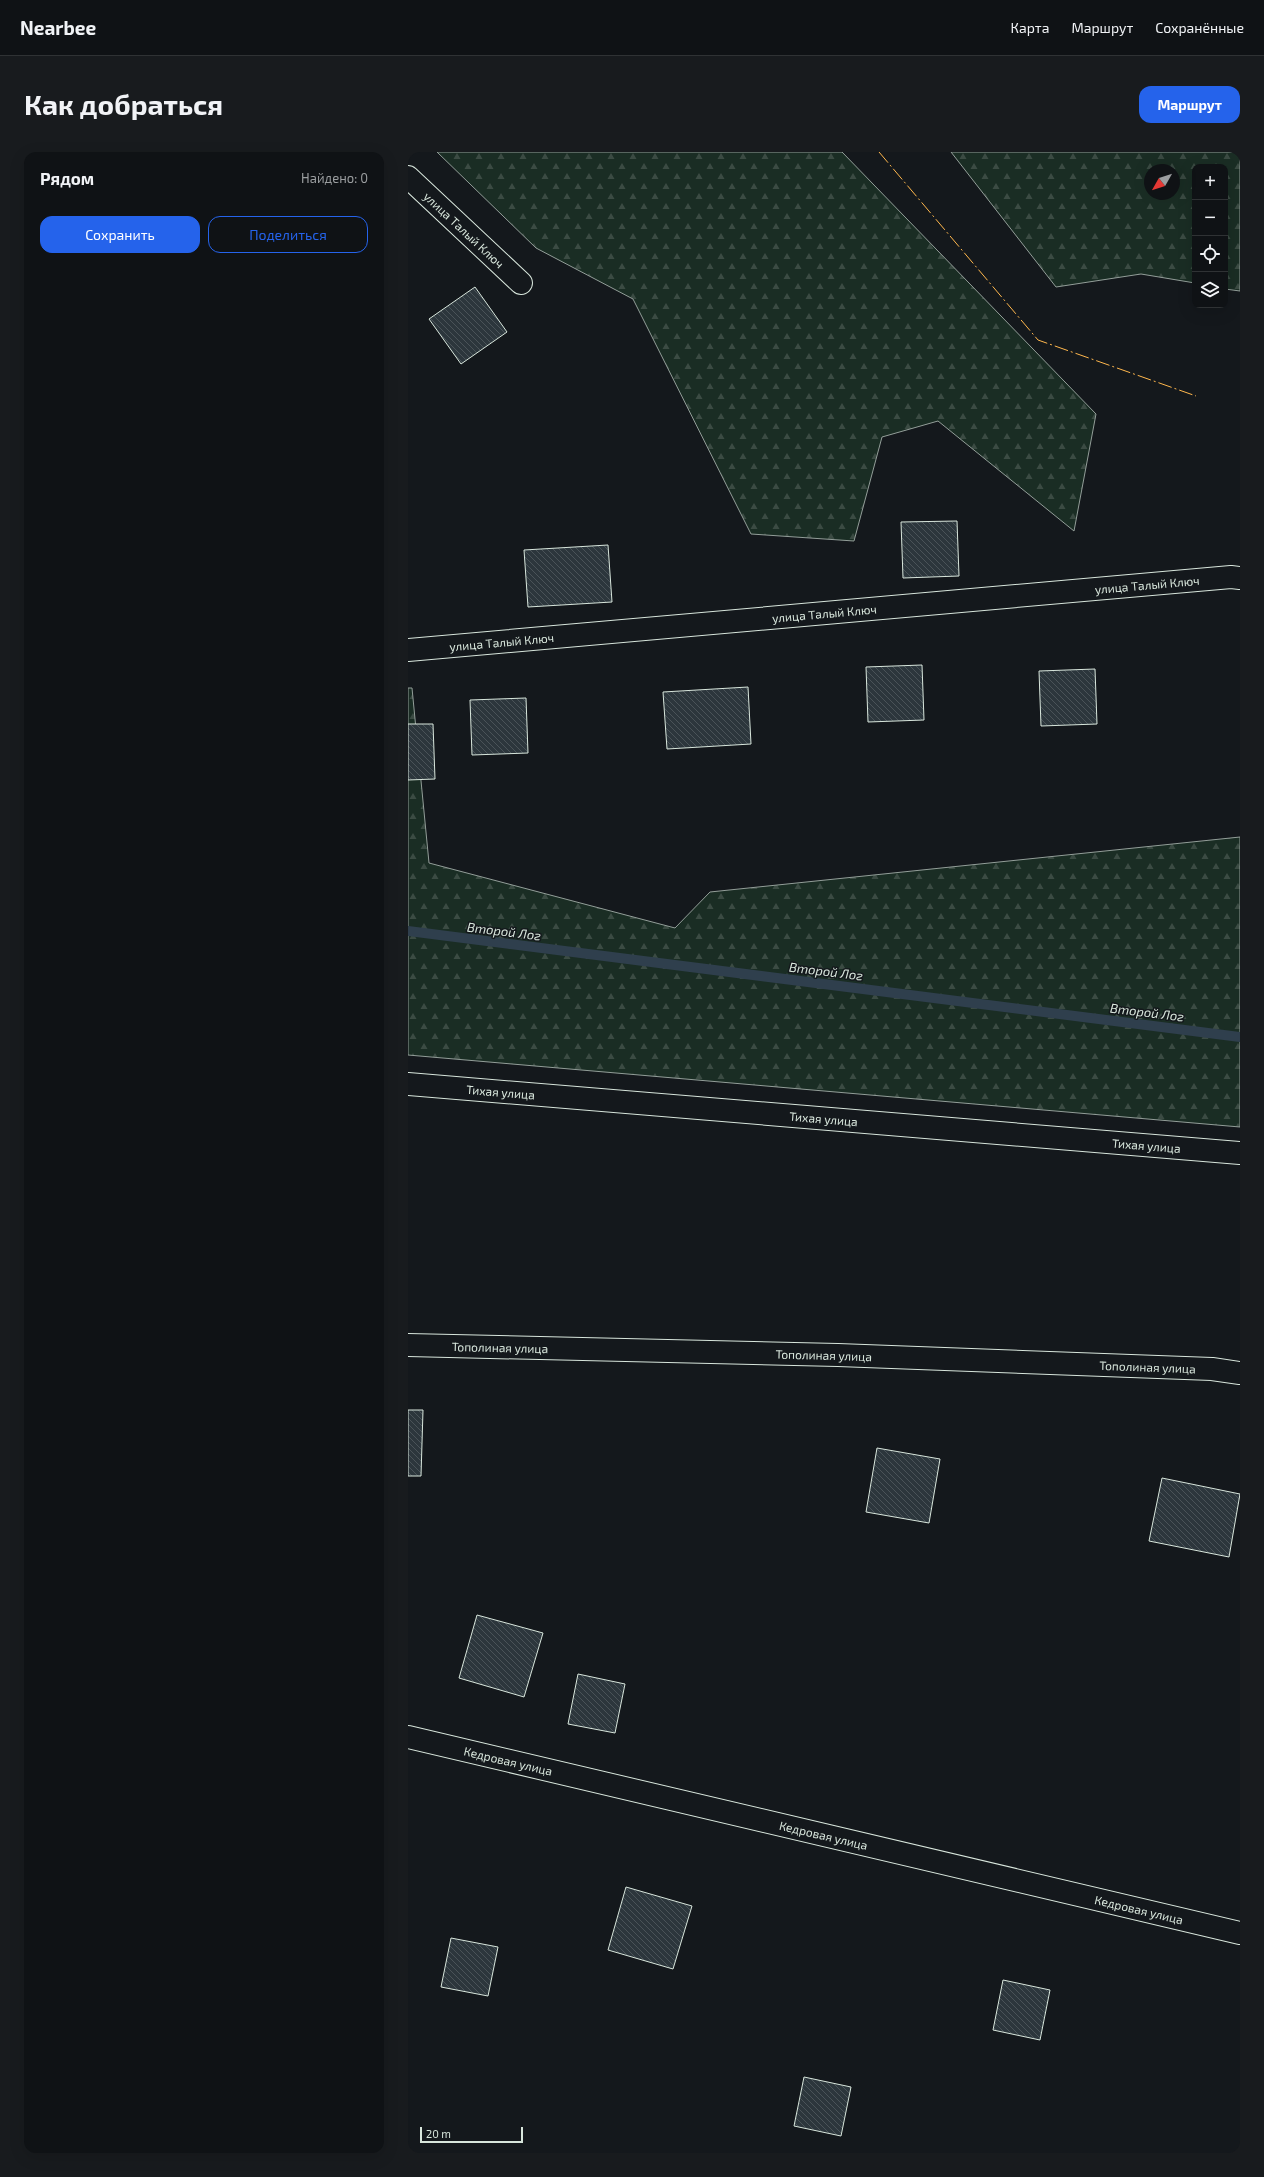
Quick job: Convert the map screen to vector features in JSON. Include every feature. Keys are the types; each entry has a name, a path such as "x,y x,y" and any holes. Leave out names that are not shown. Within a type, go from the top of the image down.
{"street":[{"name":"улица Талый Ключ","path":"408,177 521,283"},
{"name":"улица Талый Ключ","path":"408,650 1231,577 1240,578"},
{"name":"Тихая улица","path":"408,1084 1240,1154"},
{"name":"Тополиная улица","path":"408,1345 838,1356 1212,1369 1240,1373"},
{"name":"Кедровая улица","path":"408,1737 1240,1933"}],"green space":[{"path":"437,152 842,152 1096,414 1074,531 938,421 882,437 854,541 751,534 633,299 536,248"},
{"path":"951,152 1240,152 1240,291 1228,289 1228,164 1192,164 1192,282 1141,274 1056,287"},
{"path":"408,688 412,688 429,863 675,928 710,892 1240,837 1240,1127 408,1055"}],"building":[{"path":"475,287 507,332 461,364 429,319"},
{"path":"957,521 959,576 903,578 901,522"},
{"path":"608,545 612,602 528,607 524,550"},
{"path":"922,665 924,720 868,722 866,667"},
{"path":"1095,669 1097,724 1041,726 1039,671"},
{"path":"748,687 751,744 667,749 663,692"},
{"path":"526,698 528,753 472,755 470,700"},
{"path":"408,724 433,724 435,779 408,780"},
{"path":"408,1410 423,1410 421,1476 408,1476"},
{"path":"877,1448 940,1459 929,1523 866,1512"},
{"path":"1162,1478 1240,1494 1229,1557 1149,1541"},
{"path":"477,1615 543,1633 524,1697 459,1678"},
{"path":"578,1674 625,1684 615,1733 568,1724"},
{"path":"626,1887 692,1906 673,1969 608,1950"},
{"path":"451,1938 498,1947 488,1996 441,1987"},
{"path":"1003,1980 1050,1990 1040,2040 993,2030"},
{"path":"804,2077 851,2087 841,2136 794,2126"}],"waterway":[{"name":"Второй Лог","path":"408,931 1240,1037"}],"power":[{"path":"879,152 1038,340 1196,396"}]}
